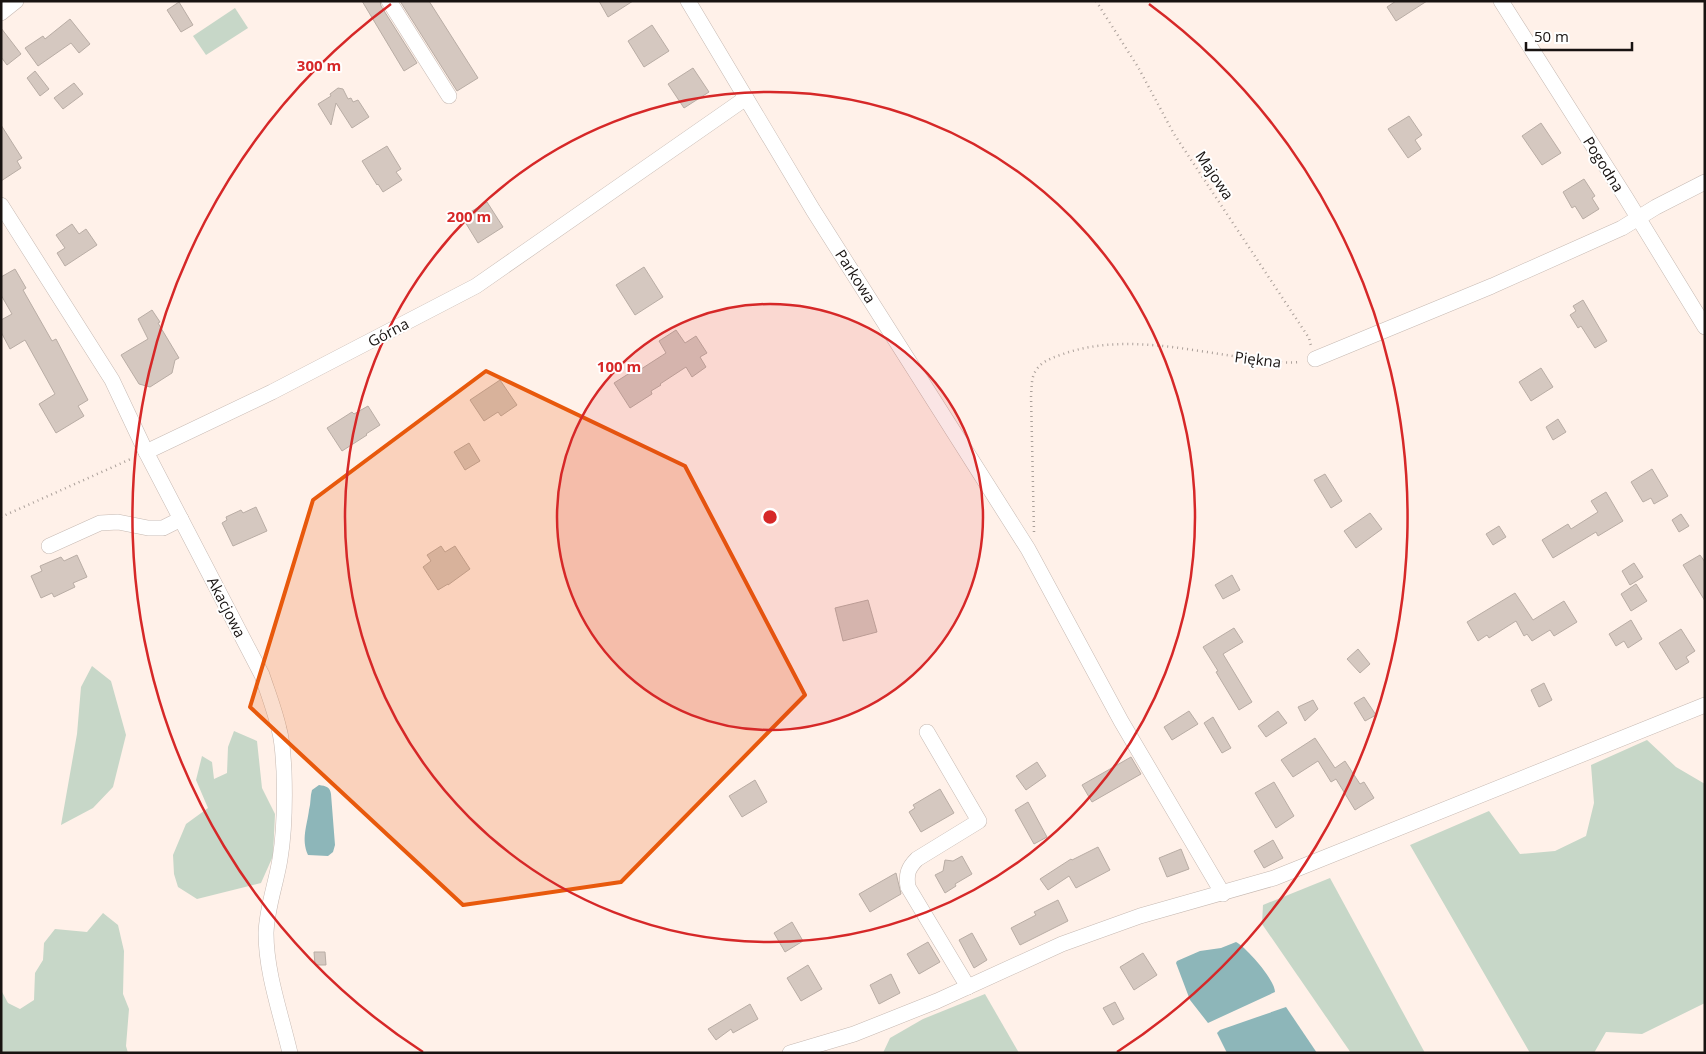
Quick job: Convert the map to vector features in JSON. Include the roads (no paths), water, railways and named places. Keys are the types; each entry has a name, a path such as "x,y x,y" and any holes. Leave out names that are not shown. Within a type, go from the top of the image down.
{"street":[{"path":"1,13 16,1"},
{"path":"389,1 449,96"},
{"name":"Parkowa","path":"688,1 814,210 1028,549 1121,721 1223,894"},
{"name":"Pogodna","path":"1501,1 1705,327"},
{"name":"Górna","path":"146,452 306,375 476,286 746,98"},
{"path":"1315,359 1492,286 1622,228 1705,182"},
{"name":"Akacjowa","path":"1,205 112,380 146,452 262,675 280,731 283,751 284,831 280,861 268,912 266,935 269,966 290,1053"},
{"path":"49,546 100,523 118,522 148,528 163,528 181,519"},
{"path":"790,1053 854,1034 937,1001 1062,944 1140,916 1274,878 1705,705"},
{"path":"927,732 979,821 917,859 910,867 906,877 908,887 968,988"}],"water":[{"path":"319,785 327,787 331,794 335,845 333,852 328,856 308,855 305,843 311,792"},
{"path":"1236,942 1260,965 1274,987 1275,992 1208,1023 1190,1000 1176,963 1200,951 1221,948"},
{"path":"1286,1007 1317,1053 1227,1053 1217,1033 1220,1030"}]}
